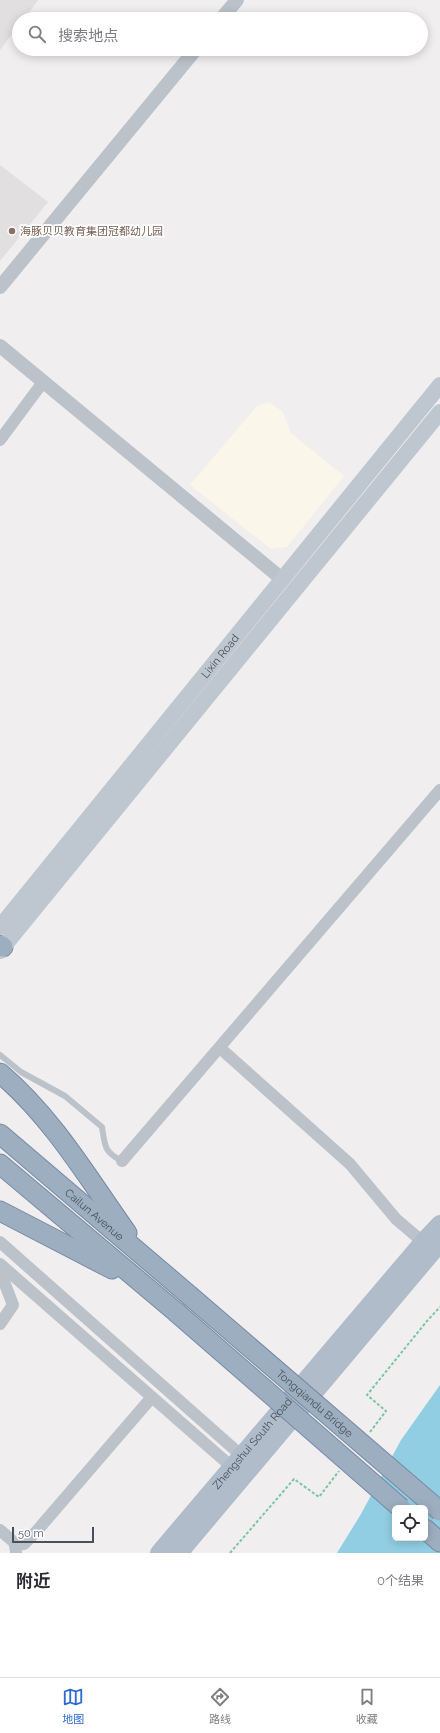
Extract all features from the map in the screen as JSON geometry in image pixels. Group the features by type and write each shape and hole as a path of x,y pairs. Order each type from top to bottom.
{"highway":[{"path":"0,1073 16,1086 52,1126 143,1256"},
{"name":"Cailun Avenue","path":"0,1134 189,1295"},
{"name":"Cailun Avenue","path":"0,1164 176,1312"},
{"path":"0,1211 141,1283"},
{"name":"Tongqiandu Bridge","path":"189,1295 440,1511"},
{"name":"Tongqiandu Bridge","path":"176,1312 398,1505"},
{"path":"428,1532 440,1542"}],"main road":[{"name":"Lixin Road","path":"0,927 440,385"},
{"name":"Lixin Road","path":"1,948 440,412"},
{"name":"Zhengshui South Road","path":"179,1553 431,1242 440,1224"},
{"name":"Zhengshui South Road","path":"159,1553 431,1242"}],"street":[{"path":"227,12 237,0"},
{"path":"0,287 190,56"},
{"path":"0,346 282,579"},
{"path":"0,440 43,382"},
{"path":"122,1161 440,790"},
{"path":"220,1048 350,1164 396,1219 431,1242"},
{"path":"0,1242 237,1462"},
{"path":"0,1264 152,1397 237,1462"},
{"path":"0,1271 13,1305 0,1324"},
{"path":"0,1530 15,1543 16,1549 24,1544 152,1397"}],"lane":[{"path":"0,1055 20,1072 71,1100 102,1127 105,1147 112,1156 122,1161"}],"shaded area":[{"path":"0,0 38,0 29,12 12,12 12,34 0,50"},
{"name":"海豚贝贝教育集团冠都幼儿园","path":"0,165 48,202 0,261"},
{"path":"269,402 283,412 291,433 344,476 287,547 271,549 190,485 257,406"}],"water":[{"path":"440,1385 440,1553 337,1553 361,1514 401,1440"}],"place":[{"name":"海豚贝贝教育集团冠都幼儿园","path":"12,231"}]}
